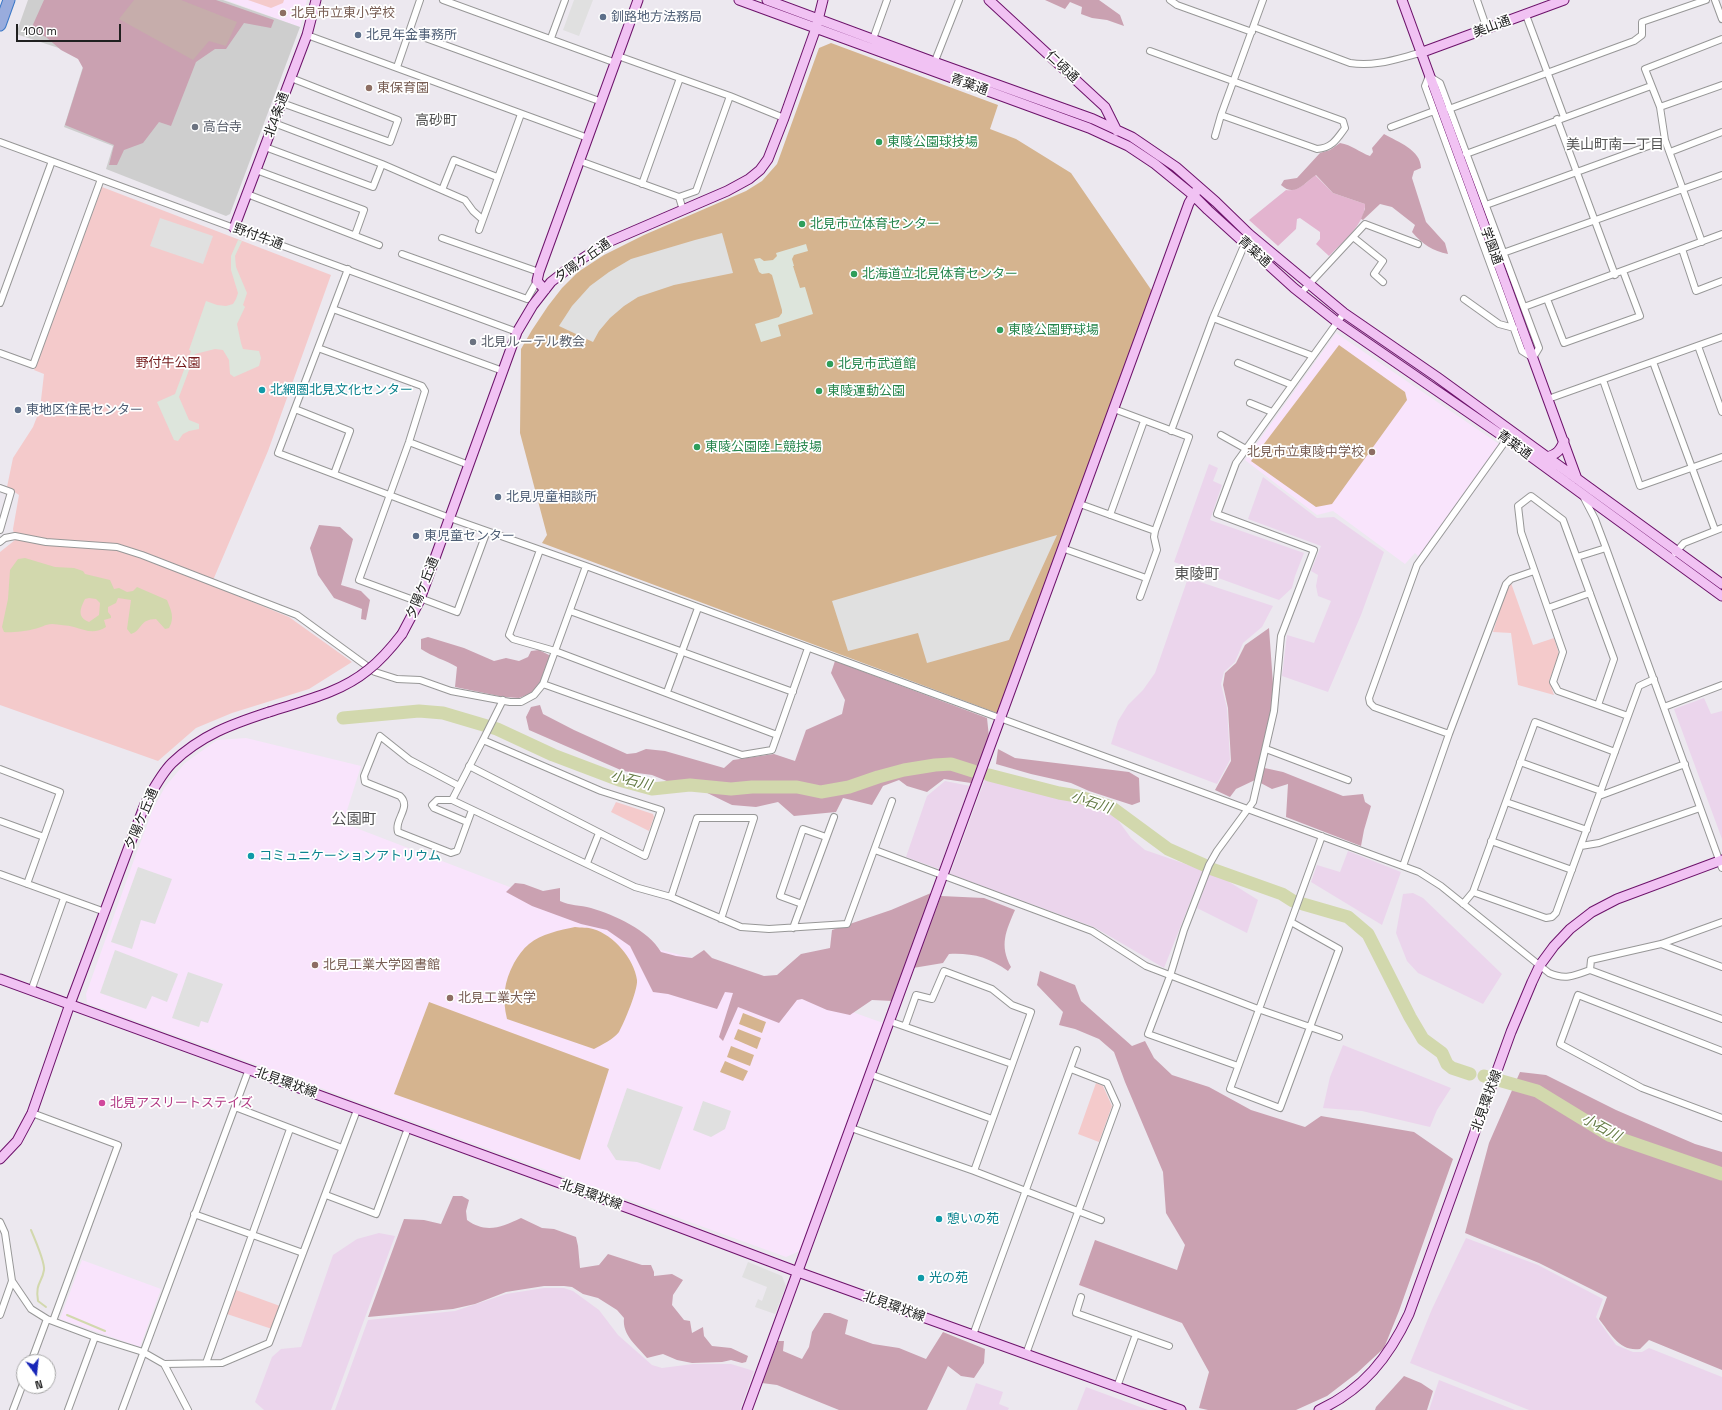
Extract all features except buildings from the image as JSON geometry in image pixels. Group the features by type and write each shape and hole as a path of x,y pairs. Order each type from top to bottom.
{"highway":[{"path":"0,25 9,0"}],"street":[{"name":"北4条通","path":"234,228 307,35 316,0"},
{"path":"397,67 420,0"},
{"path":"444,0 550,38 680,78 784,118"},
{"path":"550,38 565,0"},
{"path":"402,254 527,299 538,276 638,0"},
{"name":"青葉通","path":"739,0 816,28 1093,119 1132,137 1162,156 1309,285 1344,313 1547,457 1676,551 1721,581"},
{"name":"青葉通","path":"767,0 872,39 933,66 1089,128 1122,144 1155,164 1193,195 1244,243 1301,293 1337,322 1507,439 1722,596"},
{"name":"夕陽ケ丘通","path":"0,1159 17,1141 32,1113 70,1004 145,804 157,783 172,764 196,743 212,733 240,721 326,694 346,685 368,671 402,634 420,600 517,332 533,305 552,282 574,264 606,243 727,191 749,179 760,170 768,159 784,118 816,28 823,0"},
{"path":"872,39 887,0"},
{"path":"933,66 959,0"},
{"name":"仁頃通","path":"989,0 1102,104 1122,144"},
{"path":"1170,0 1177,5 1253,29 1350,63 1364,65 1380,64 1420,53"},
{"path":"1215,136 1221,115 1263,0"},
{"name":"学園通","path":"1402,0 1428,76 1582,493"},
{"path":"1477,0 1487,28"},
{"name":"美山通","path":"1420,53 1526,15 1545,3 1564,0"},
{"path":"1449,109 1634,41 1642,35 1642,22 1706,0"},
{"path":"1715,0 1722,19"},
{"path":"1526,15 1564,117"},
{"path":"409,32 602,102"},
{"path":"307,35 588,138"},
{"path":"1702,242 1665,140 1660,107 1645,69 1722,39"},
{"path":"1150,51 1343,121 1345,128 1333,144 1325,148 1317,149 1221,115"},
{"path":"1428,76 1440,83 1524,307 1539,348 1533,358 1522,351 1425,86 1428,76"},
{"path":"282,103 390,142 398,120 291,78"},
{"path":"642,184 680,78"},
{"path":"1660,107 1722,85"},
{"path":"1466,154 1557,119 1652,86"},
{"path":"580,161 679,197 696,191 730,96"},
{"path":"1391,127 1434,111"},
{"path":"479,230 521,114"},
{"path":"1557,119 1615,275"},
{"path":"274,123 382,164 465,200 473,211 482,219"},
{"path":"1670,152 1722,132"},
{"path":"1486,205 1665,140"},
{"name":"野付牛通","path":"0,142 517,332"},
{"path":"265,147 373,187 382,164"},
{"path":"442,190 454,160 497,177"},
{"path":"0,303 52,161"},
{"path":"256,170 364,210 355,235"},
{"path":"1503,253 1722,175"},
{"path":"0,353 33,365 101,179"},
{"path":"747,1410 1189,203 1199,187"},
{"path":"247,194 379,245"},
{"path":"679,197 683,210"},
{"path":"1301,293 1365,224 1418,244"},
{"path":"1171,430 1213,318 1244,243 1250,234"},
{"path":"1524,307 1615,275 1722,234"},
{"path":"1353,237 1383,261 1374,274 1383,282"},
{"path":"442,238 538,276 545,290"},
{"path":"1682,249 1696,291 1722,281"},
{"path":"348,269 278,453 450,518 586,566 1419,872 1436,882 1549,973 1559,977 1575,976 1590,970 1722,1019"},
{"path":"1547,299 1564,343 1640,316 1623,272"},
{"path":"1464,299 1499,324 1514,328"},
{"path":"333,309 503,371"},
{"path":"1238,1066 1148,1034 1170,976 1184,930 1209,865 1217,851 1253,802 1274,711 1281,636 1314,550 1217,514 1236,463 1344,313"},
{"path":"1213,318 1312,356"},
{"path":"1548,399 1722,337"},
{"path":"1698,346 1722,412"},
{"path":"318,348 422,386 425,391 409,442 359,580 457,612 487,531"},
{"path":"1653,362 1692,468 1719,529 1684,543 1670,559"},
{"path":"1238,363 1292,385"},
{"path":"1603,380 1640,486 1722,457"},
{"path":"1250,403 1272,412"},
{"path":"294,409 350,431 334,474"},
{"path":"1114,410 1189,437 1155,531 1154,537 1157,550 1140,597"},
{"path":"1110,515 1144,421"},
{"path":"1221,435 1246,449"},
{"path":"1449,734 1374,707 1370,703 1369,698 1417,565 1507,439"},
{"path":"1547,457 1556,454 1560,450 1564,441"},
{"path":"409,442 469,465"},
{"path":"0,488 11,492 0,530"},
{"path":"1582,493 1595,519 1606,548 1721,863"},
{"path":"1598,705 1614,660 1563,520 1531,496 1518,506 1521,532 1563,652 1553,682 1558,691 1628,716"},
{"path":"1080,504 1155,531"},
{"path":"0,542 5,538 15,536 46,542 122,548 297,615 375,672 397,679 420,680 451,691 510,702 521,702 534,695 543,684 586,566"},
{"path":"1062,548 1146,578"},
{"path":"1577,557 1606,548"},
{"path":"540,550 509,635 513,639 555,651 777,735"},
{"path":"1403,866 1449,734 1506,584 1511,579 1534,571"},
{"path":"1711,588 1721,581"},
{"path":"1548,608 1590,593"},
{"path":"666,692 698,608"},
{"path":"570,612 792,692"},
{"path":"543,684 742,755 772,750 808,648"},
{"path":"1473,892 1546,918 1552,917 1556,913 1639,686 1654,679"},
{"path":"1664,707 1722,685"},
{"path":"452,800 503,700"},
{"path":"1463,904 1473,892 1535,722 1615,752"},
{"path":"459,786 410,760 380,736 364,776 365,782 400,796 404,800 405,804 396,828 398,832 451,853 457,852 472,810"},
{"path":"469,766 645,856 661,810 601,791 483,740"},
{"path":"1266,749 1348,780"},
{"path":"1520,762 1600,794 1685,764"},
{"path":"0,769 60,792 27,884"},
{"path":"467,822 434,808 432,805 437,800 452,800 472,810 589,858 635,887 671,897 741,927 769,929 794,928 847,924 892,800"},
{"path":"1506,802 1586,830"},
{"path":"1581,846 1599,843 1700,808"},
{"path":"794,928 834,817"},
{"path":"671,897 696,818 754,818 721,919"},
{"path":"0,821 44,837"},
{"path":"802,904 780,896 803,829 826,837"},
{"path":"589,858 599,833"},
{"path":"1291,922 1339,949 1280,1108 1230,1089 1322,836"},
{"path":"1491,841 1572,870"},
{"path":"875,850 1092,931 1146,966 1170,976 1339,1037"},
{"name":"北見環状線","path":"1319,1410 1344,1397 1365,1380 1385,1358 1399,1336 1409,1314 1512,1032 1540,965 1554,946 1570,929 1592,912 1617,899 1721,863"},
{"path":"0,874 105,912"},
{"path":"31,990 64,898"},
{"path":"1590,970 1591,960 1662,944 1722,922"},
{"path":"1662,944 1722,968"},
{"path":"905,1026 916,995 932,999 944,971 992,989 1012,1005 1031,1012 974,1171"},
{"name":"北見環状線","path":"0,979 631,1209 798,1272 1181,1410"},
{"path":"1722,1051 1578,995 1560,1044 1642,1088 1722,1118"},
{"path":"889,1021 1012,1064"},
{"path":"973,1335 1077,1050"},
{"path":"122,1410 248,1069"},
{"path":"1026,1354 1117,1104 1106,1083 1071,1069"},
{"path":"870,1074 992,1119"},
{"path":"235,1107 342,1148"},
{"path":"0,1222 5,1233 12,1281 30,1308 47,1319 95,1337 143,1352 164,1364 222,1363 269,1343 357,1110"},
{"path":"32,1113 118,1145 54,1321"},
{"path":"206,1363 290,1128"},
{"path":"326,1195 376,1214 408,1128"},
{"path":"851,1128 974,1171 1101,1220"},
{"path":"194,1214 303,1253"},
{"path":"0,1315 12,1281"},
{"path":"1081,1297 1076,1313 1169,1346"},
{"path":"34,1354 47,1319"},
{"path":"1117,1387 1136,1334"},
{"path":"68,1410 95,1337"},
{"path":"164,1364 188,1410"},
{"path":"13,1410 19,1394"}],"shaded area":[{"path":"28,0 91,0 115,8 119,0 223,0 300,27 230,214 226,216 106,169 113,146 64,127 86,57 16,34"},
{"path":"44,0 216,0 274,20 271,28 244,23 226,49 215,49 196,62 171,126 159,122 143,143 124,150 117,165 109,165 114,145 65,125 83,68 78,59 61,50 46,37 31,29"},
{"path":"134,0 181,0 237,22 226,46 209,41 193,60 119,19"},
{"name":"北見市立東小学校","path":"226,0 307,0 300,27"},
{"path":"574,0 593,0 579,36 563,30"},
{"path":"1045,0 1099,0 1120,15 1124,26 1107,20 1092,18 1081,14 1082,7 1070,2 1065,9"},
{"name":"東陵運動公園","path":"831,43 998,105 990,129 1016,139 1071,173 1152,291 1071,518 997,713 542,543 547,535 520,433 521,349 548,306 562,288 578,272 604,255 644,235 746,191 762,181 777,164 819,48"},
{"path":"1384,134 1408,147 1417,156 1421,168 1414,171 1412,178 1426,222 1445,243 1448,254 1433,249 1420,240 1412,232 1415,225 1392,207 1380,204 1363,220 1361,219 1365,209 1365,204 1333,193 1316,175 1295,190 1286,189 1281,185 1284,180 1297,178 1320,153 1330,150 1340,143 1348,145 1370,156 1373,152 1372,148"},
{"path":"1315,175 1333,193 1365,204 1364,211 1357,226 1329,256 1316,244 1320,239 1320,232 1300,218 1297,219 1296,229 1278,246 1249,220 1286,190 1294,190 1298,188"},
{"path":"160,218 213,236 203,264 150,246"},
{"path":"722,233 733,273 674,285 638,297 610,318 599,331 593,342 559,326 572,306 590,286 609,272 631,259"},
{"path":"238,240 242,241 235,256 236,267 247,293 243,305 245,307 237,324 243,349 259,351 261,358 259,366 234,377 230,374 229,360 223,350 215,349 195,354 179,397 189,420 199,424 199,429 183,434 178,441 174,440 157,402 175,394 191,351 189,350 206,301 217,305 226,306 233,304 236,299 238,293 231,270 231,256"},
{"path":"806,244 808,251 794,255 792,259 800,288 805,287 813,314 778,325 781,336 761,342 755,324 779,317 782,310 772,275 769,273 762,274 759,272 754,259 760,258 764,261 773,260 777,256 776,253"},
{"name":"北見市立東陵中学校","path":"1336,333 1499,444 1419,557 1415,553 1405,564 1333,511 1317,515 1245,460"},
{"path":"1339,345 1405,392 1407,400 1332,504 1316,507 1251,461"},
{"path":"1209,464 1218,468 1213,481 1222,485 1210,520 1304,553 1292,588 1279,600 1174,562"},
{"path":"1263,477 1317,518 1334,517 1384,552 1361,615 1328,692 1282,676 1287,635 1314,643 1331,601 1318,596 1316,586 1318,575 1311,571 1321,546 1248,519"},
{"path":"319,525 340,527 353,539 341,585 361,591 370,600 366,620 361,619 362,609 334,598 318,575 310,548"},
{"path":"1057,535 1009,640 927,663 918,633 848,651 832,601"},
{"path":"25,558 55,567 74,568 83,571 85,574 110,580 114,589 119,588 127,592 133,591 137,587 167,600 172,614 171,624 169,628 165,629 156,619 146,621 131,634 127,629 131,600 118,598 116,603 108,607 108,612 111,618 104,620 106,627 97,631 52,624 28,630 4,632 2,627 8,599 10,570 18,559","holes":["85,599 96,599 100,603 99,615 89,622 81,615 82,606"]},
{"path":"1188,578 1273,606 1262,627 1243,643 1235,662 1224,672 1221,684 1227,708 1230,760 1217,784 1111,744 1118,721 1128,705 1143,690 1155,673"},
{"path":"1269,628 1273,684 1272,710 1260,767 1283,772 1343,796 1363,794 1365,802 1371,806 1361,846 1286,817 1288,784 1272,789 1255,780 1236,789 1230,797 1215,790 1231,761 1228,708 1223,685 1225,673 1236,663 1245,645"},
{"path":"428,637 464,648 494,661 506,658 519,661 528,657 531,651 539,650 551,656 541,681 532,693 519,698 504,697 455,687 457,667 421,649 421,639"},
{"path":"835,661 987,718 989,737 971,783 944,779 927,792 907,786 899,780 883,786 872,805 843,798 836,812 794,816 778,802 756,807 732,805 697,788 674,784 652,775 623,771 529,730 526,717 531,707 540,705 543,714 627,754 636,753 646,749 665,751 724,768 733,760 774,754 795,761 806,730 842,714 845,700 831,673"},
{"path":"1704,698 1711,714 1722,711 1722,839 1674,709"},
{"name":"北見工業大学","path":"246,738 361,766 343,823 546,901 657,949 723,966 886,1024 802,1250 786,1257 87,1003 86,994 135,857 153,809 165,787 185,763 217,740"},
{"path":"998,749 1015,758 1129,772 1139,778 1140,802 1132,805 1089,791 1071,783 996,764"},
{"path":"985,779 1080,800 1112,812 1131,838 1145,850 1203,870 1164,968 1094,927 950,874"},
{"path":"945,781 970,786 939,869 906,857 927,796"},
{"path":"1348,851 1401,872 1382,925 1311,882 1317,865 1340,872"},
{"path":"138,867 172,879 155,924 141,920 132,949 111,942"},
{"path":"1210,872 1223,878 1258,900 1247,933 1197,908"},
{"path":"515,883 524,884 543,891 560,888 560,901 591,908 630,924 648,937 661,952 692,958 704,950 712,958 764,976 777,975 801,954 830,948 832,930 891,910 931,893 906,970 893,1001 872,1000 850,1015 827,1010 802,999 797,1000 779,1023 738,1007 723,1041 719,1037 733,993 725,992 717,1009 668,994 653,992 630,946 607,930 581,924 532,906 506,892"},
{"path":"1413,893 1423,898 1502,974 1483,1004 1418,973 1407,961 1396,933 1403,894"},
{"path":"941,896 984,898 1015,910 1005,938 1005,952 1011,967 1008,971 987,959 966,954 949,954 943,963 913,968"},
{"path":"575,927 589,928 601,932 615,942 622,949 632,964 637,980 633,998 619,1032 617,1035 594,1049 507,1019 505,1011 504,997 508,977 514,963 523,950 529,944 545,935"},
{"path":"115,950 178,974 167,1002 152,996 146,1009 100,993"},
{"path":"1040,971 1075,985 1081,1001 1132,1046 1145,1041 1154,1058 1172,1075 1209,1087 1251,1110 1305,1127 1321,1116 1414,1132 1453,1159 1399,1311 1384,1348 1357,1373 1327,1396 1296,1410 1208,1410 1199,1408 1209,1372 1182,1323 1079,1285 1095,1240 1177,1270 1185,1245 1166,1213 1163,1172 1114,1052 1099,1039 1075,1029 1059,1025 1063,1012 1037,985"},
{"path":"188,972 223,984 208,1023 201,1021 199,1027 172,1018"},
{"path":"429,1002 609,1069 580,1160 394,1094"},
{"path":"743,1013 766,1022 762,1033 739,1024"},
{"path":"738,1029 761,1038 757,1049 734,1039"},
{"path":"1343,1045 1451,1088 1437,1110 1430,1127 1362,1111 1323,1108 1330,1077"},
{"path":"731,1046 754,1055 750,1066 727,1057"},
{"path":"725,1061 748,1071 743,1081 720,1072"},
{"path":"1520,1072 1546,1075 1616,1110 1695,1144 1722,1152 1722,1370 1649,1340 1640,1349 1627,1348 1621,1345 1599,1319 1607,1297 1539,1263 1465,1233 1489,1143"},
{"path":"627,1088 683,1107 660,1170 637,1162 616,1160 607,1146"},
{"path":"703,1101 731,1111 725,1129 711,1137 693,1130"},
{"path":"453,1196 462,1196 469,1200 466,1211 467,1220 481,1227 494,1228 521,1218 542,1228 554,1229 576,1237 580,1268 599,1265 608,1254 642,1265 651,1265 654,1276 672,1274 683,1280 673,1295 672,1305 684,1320 690,1321 692,1333 703,1327 704,1336 712,1346 731,1348 748,1356 746,1362 742,1363 731,1360 722,1362 692,1363 677,1360 663,1354 647,1358 628,1335 625,1330 624,1318 617,1310 598,1298 583,1294 572,1287 564,1286 544,1286 506,1292 475,1304 453,1309 368,1317 404,1219 424,1220 441,1224"},
{"path":"379,1233 395,1236 331,1410 264,1410 255,1402 272,1357 281,1349 301,1347 333,1255 357,1239"},
{"path":"1466,1238 1538,1265 1603,1299 1596,1317 1616,1345 1633,1352 1642,1352 1649,1348 1722,1377 1722,1410 1529,1410 1410,1363 1432,1309"},
{"path":"82,1260 161,1289 140,1347 60,1319"},
{"path":"748,1262 782,1276 786,1286 775,1314 755,1307 758,1299 762,1301 767,1287 742,1277"},
{"path":"544,1288 564,1288 573,1291 599,1310 618,1335 652,1365 662,1368 693,1364 731,1364 754,1371 740,1410 335,1410 368,1320 455,1311 506,1294"},
{"path":"824,1313 830,1313 848,1320 845,1334 873,1344 899,1348 926,1359 943,1332 985,1349 984,1363 974,1378 961,1376 948,1366 927,1410 839,1410 777,1385 762,1383 778,1341 784,1341 783,1351 802,1359 809,1347 812,1332"},
{"path":"1404,1376 1421,1383 1433,1391 1427,1410 1375,1410 1376,1407"},
{"path":"1439,1380 1515,1410 1429,1410"},
{"path":"976,1383 1003,1392 999,1404 1009,1408 1008,1410 966,1410"},
{"path":"1086,1387 1148,1410 1077,1410"}],"green space":[{"path":"248,0 284,0 283,3 271,8"},
{"name":"野付牛公園","path":"102,187 331,275 268,451 211,585 289,617 352,662 309,689 232,713 196,728 158,761 0,705 0,552 15,540 13,529 19,495 7,487 13,458 33,427 40,409 44,374 34,370"},
{"path":"1511,583 1533,645 1554,638 1559,654 1549,681 1554,695 1518,685 1511,633 1493,632 1507,587"},
{"path":"616,802 653,814 654,817 649,831 611,812"},
{"path":"1096,1083 1103,1086 1112,1106 1099,1142 1078,1134"},
{"path":"236,1290 280,1306 272,1329 227,1314"}],"waterway":[{"name":"小石川","path":"343,718 419,711 443,713 497,729 553,755 619,780 652,789 690,785 731,789 752,787 797,787 821,792 849,787 904,770 935,765 951,764 973,771"},
{"name":"小石川","path":"989,775 1059,793 1077,796 1111,807 1168,849 1204,865"},
{"name":"小石川","path":"1212,869 1282,894 1293,901"},
{"name":"小石川","path":"1303,904 1348,917 1368,934 1410,1017 1423,1039 1442,1053 1447,1064 1452,1068 1470,1074"},
{"name":"小石川","path":"1484,1076 1537,1091 1609,1135 1722,1174"},
{"path":"31,1230 44,1267 37,1290 38,1301 46,1307"},
{"path":"67,1315 105,1331"}],"place":[{"name":"北見市立東小学校","path":"283,13"},
{"name":"釧路地方法務局","path":"603,17"},
{"name":"北見年金事務所","path":"358,35"},
{"name":"東保育園","path":"369,88"},
{"name":"高台寺","path":"195,127"},
{"name":"東陵公園球技場","path":"879,142"},
{"name":"北見市立体育センター","path":"802,224"},
{"name":"北海道立北見体育センター","path":"854,274"},
{"name":"東陵公園野球場","path":"1000,330"},
{"name":"北見ルーテル教会","path":"473,342"},
{"name":"北見市武道館","path":"830,364"},
{"name":"北網圏北見文化センター","path":"262,390"},
{"name":"東陵運動公園","path":"819,391"},
{"name":"東地区住民センター","path":"18,410"},
{"name":"東陵公園陸上競技場","path":"697,447"},
{"name":"北見市立東陵中学校","path":"1372,452"},
{"name":"北見児童相談所","path":"498,497"},
{"name":"東児童センター","path":"416,536"},
{"name":"コミュニケーションアトリウム","path":"251,856"},
{"name":"北見工業大学図書館","path":"315,965"},
{"name":"北見工業大学","path":"450,998"},
{"name":"北見アスリートステイズ","path":"102,1103"},
{"name":"憩いの苑","path":"939,1219"},
{"name":"光の苑","path":"921,1278"}],"district":[{"name":"高砂町","path":"436,121"},
{"name":"美山町南一丁目","path":"1615,145"},
{"name":"東陵町","path":"1197,575"},
{"name":"公園町","path":"354,820"}]}
